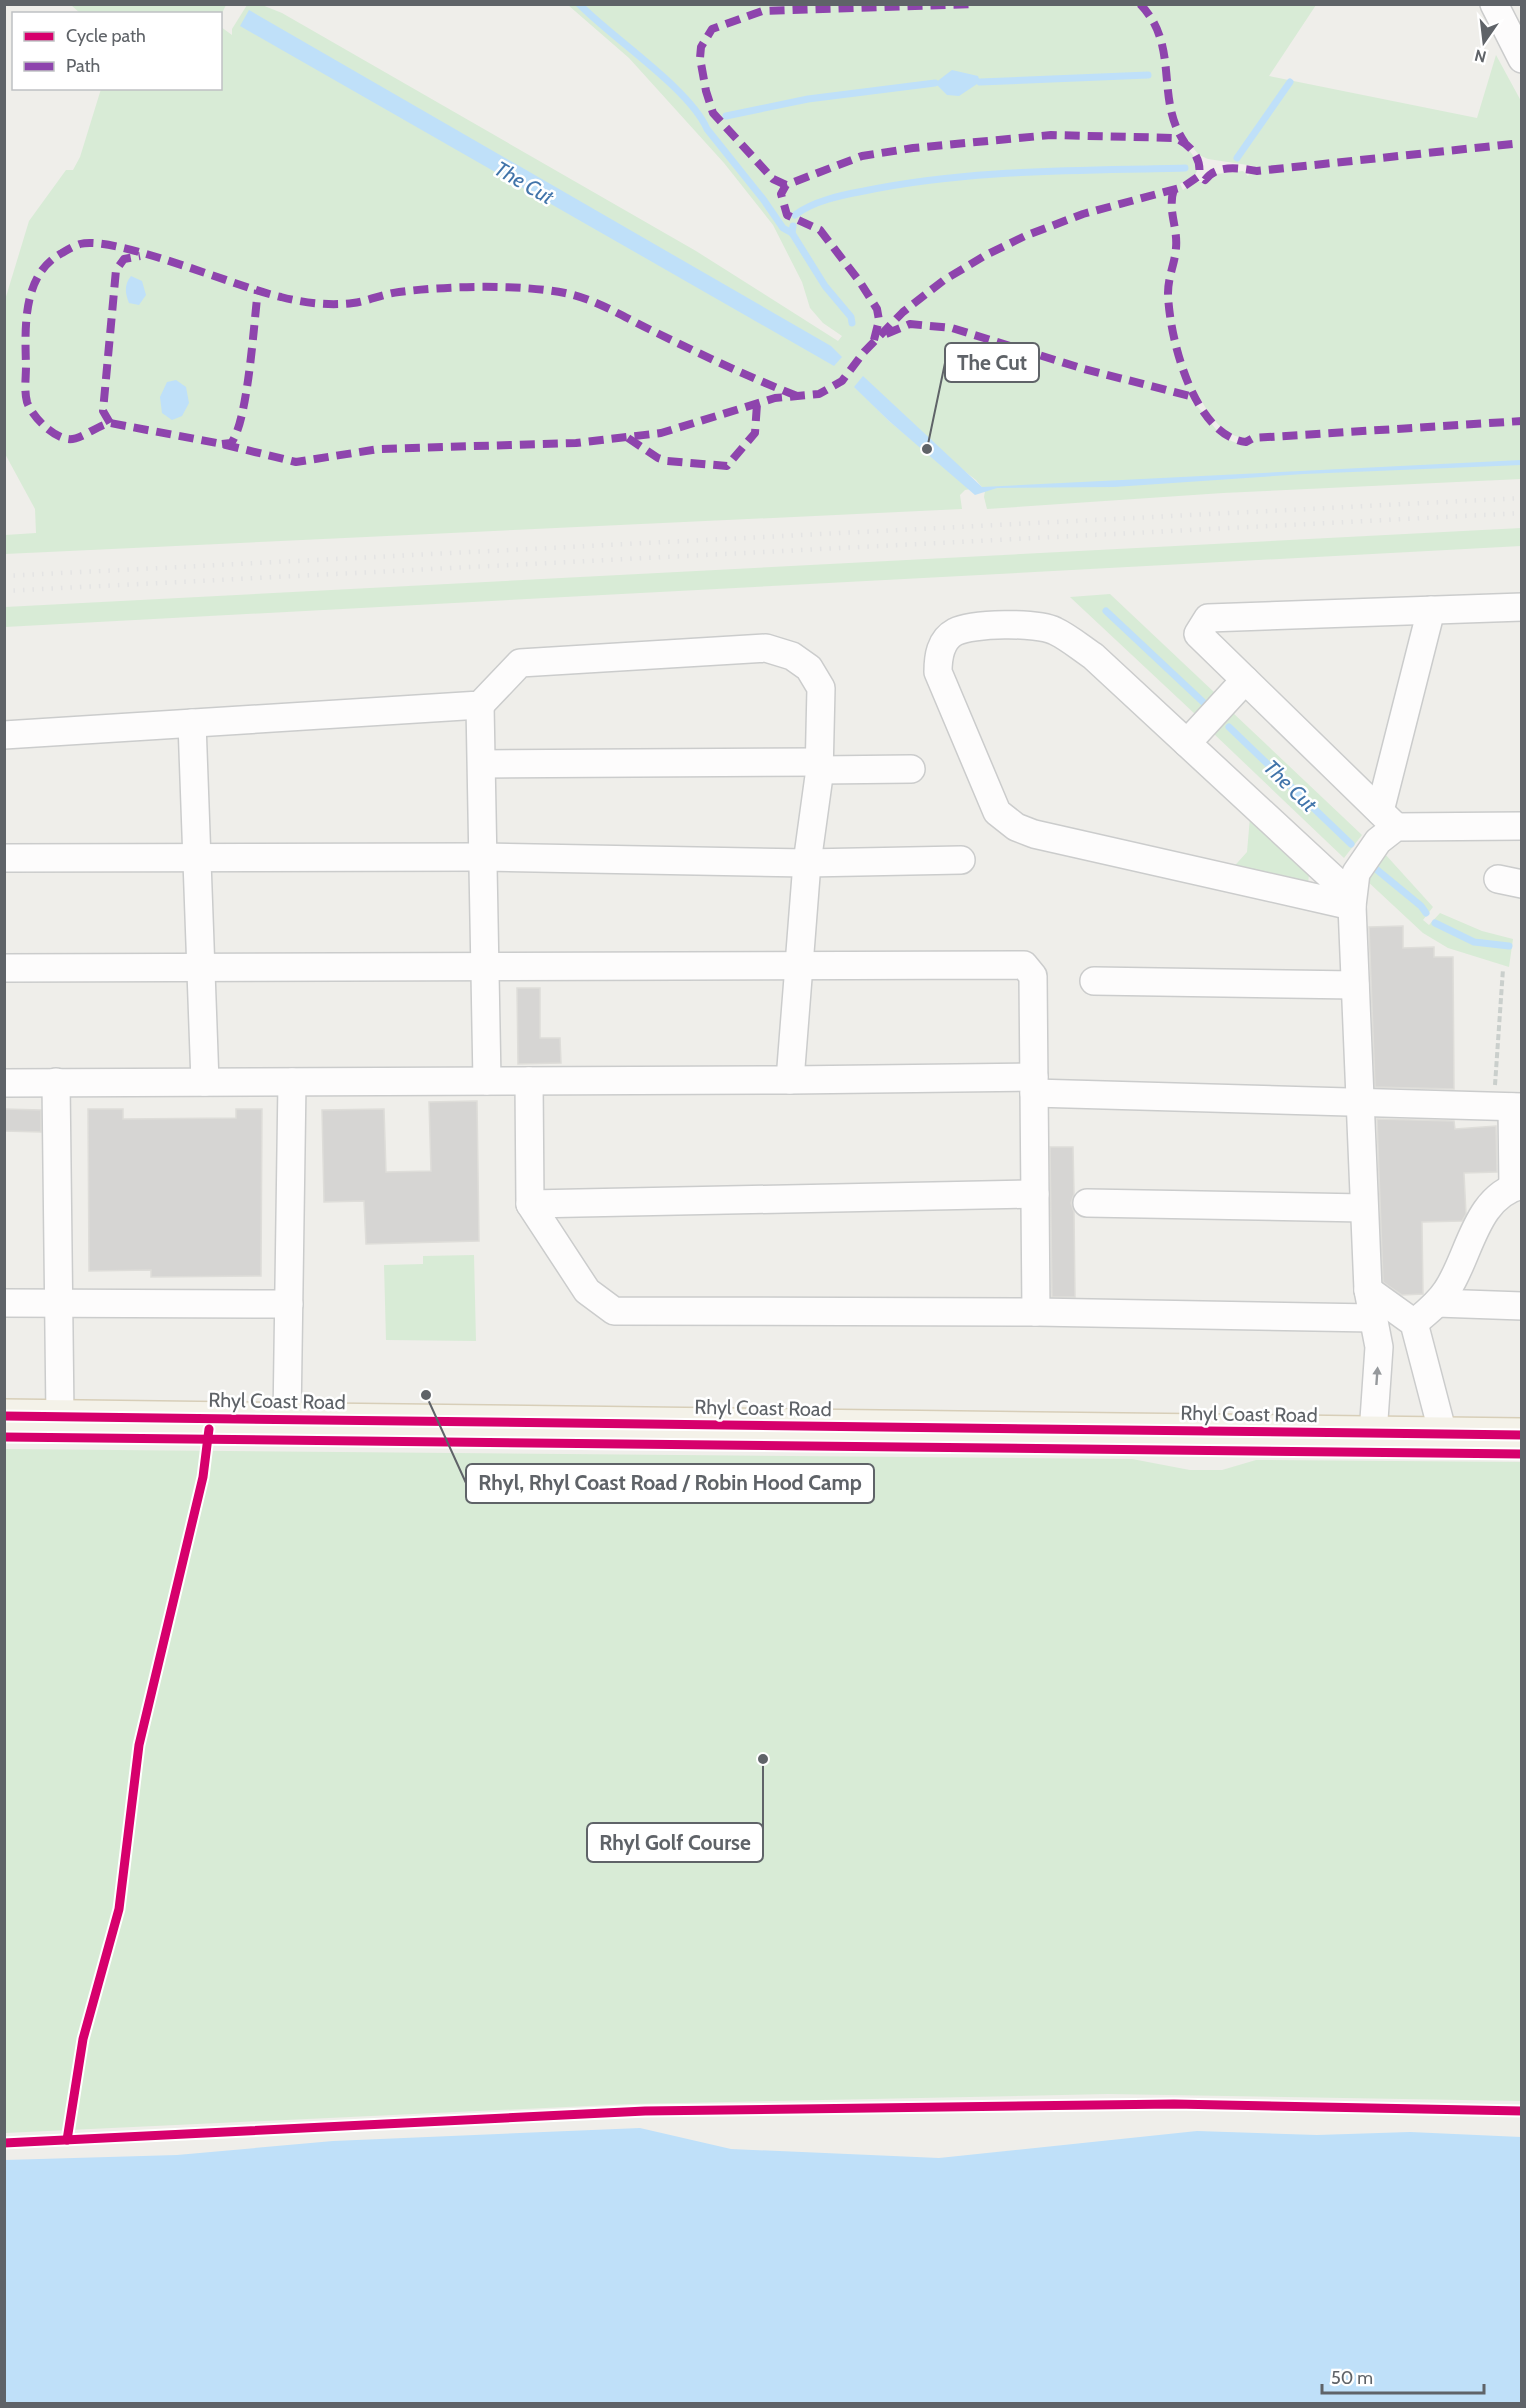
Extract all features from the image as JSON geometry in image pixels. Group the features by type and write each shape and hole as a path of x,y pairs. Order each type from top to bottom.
{"main road":[{"name":"Rhyl Coast Road","path":"4,1416 1521,1435"}],"street":[{"path":"1494,4 1521,59"},
{"path":"1521,607 1208,618 1198,634 1385,826 1521,826"},
{"path":"1373,1434 1379,1347 1368,1290 1353,892 1385,826 1431,610"},
{"path":"1028,624 1054,630 1093,656 1194,735 1353,892 1034,834 1016,828 997,812 938,672 938,655 945,641 955,632 989,626 1028,624"},
{"path":"4,735 480,705 520,663 765,648 792,656 808,668 821,688 819,766 807,863 790,1080"},
{"path":"1194,735 1245,680"},
{"path":"480,705 487,1081"},
{"path":"192,723 205,1082"},
{"path":"482,764 819,766 911,769"},
{"path":"4,858 483,856 807,863 961,860"},
{"path":"4,968 1024,965 1033,976 1036,1312"},
{"path":"1094,981 1355,985"},
{"path":"4,1083 790,1080 1034,1085 1360,1104 1509,1107 1517,1186 1501,1194 1484,1213 1452,1281 1437,1303 1414,1323"},
{"path":"529,1081 530,1204 587,1290 614,1311 1036,1312 1373,1318"},
{"path":"287,1420 292,1082"},
{"path":"56,1083 60,1416"},
{"path":"530,1204 1035,1194"},
{"path":"1087,1203 1364,1208"},
{"path":"1368,1290 1414,1323 1443,1434"},
{"path":"4,1303 289,1304"},
{"path":"1437,1303 1521,1306"}],"path":[{"path":"1503,969 1509,1107"}],"green space":[{"path":"71,5 226,5 222,13 79,12"},
{"path":"247,5 262,5 282,13 696,251 838,341 842,336 823,323 810,308 802,282 773,225 724,163 629,58 568,5 1316,5 1269,76 1477,118 1496,55 1521,101 1521,479 1223,493 987,509 985,491 976,480 854,386 889,421 971,489 965,490 960,495 962,509 5,554 5,535 36,533 35,509 4,452 5,300 29,221 66,170 73,170 80,157 101,90 222,90 222,28 232,35 232,29","holes":["1183,136 1199,155 1208,159 1254,166 1248,176 1243,171 1216,174 1206,182 1193,182 1183,190 1180,184 1195,175 1197,164 1193,155 1178,141","1199,396 1218,424 1232,435 1249,438 1249,444 1238,443 1222,435 1192,402"]},
{"path":"1521,528 1521,546 5,627 5,607"},
{"path":"1110,594 1216,694 1195,714 1070,597"},
{"path":"1232,712 1362,835 1344,858 1213,733"},
{"path":"1250,817 1309,874 1308,884 1229,872 1247,852"},
{"path":"1384,853 1433,907 1423,920 1429,925 1440,913 1482,931 1513,939 1509,967 1448,948 1423,933 1365,879"},
{"path":"474,1255 476,1341 386,1340 384,1265 423,1264 423,1256"},
{"path":"5,1449 1132,1459 1190,1470 1222,1470 1256,1460 1521,1462 1521,2101 1108,2094 630,2104 5,2133"}],"water":[{"path":"249,10 831,346 842,357 834,366 240,26"},
{"path":"952,70 978,76 980,82 959,96 947,95 935,83"},
{"path":"131,276 142,281 146,295 139,305 129,303 127,296 126,286"},
{"path":"863,376 982,487 1521,460 1521,465 1304,474 1114,487 997,488 975,495 889,421 854,387"},
{"path":"176,380 186,387 189,403 182,416 172,420 162,413 160,397 167,382"},
{"path":"640,2128 731,2149 939,2158 1197,2131 1317,2135 1410,2132 1521,2137 1521,2403 5,2403 5,2160 177,2155 333,2141"}],"building":[{"path":"1403,926 1403,948 1434,947 1434,957 1453,957 1454,1089 1375,1087 1369,927"},
{"path":"517,988 540,988 540,1038 560,1038 561,1063 518,1064"},
{"path":"477,1101 479,1241 366,1244 364,1201 324,1202 322,1110 384,1109 386,1172 431,1171 429,1102"},
{"path":"4,1109 41,1110 41,1132 4,1131"},
{"path":"88,1109 123,1109 123,1119 236,1118 236,1109 262,1109 261,1276 151,1277 151,1270 89,1271"},
{"path":"1377,1119 1454,1121 1455,1129 1496,1126 1497,1172 1464,1173 1466,1214 1462,1221 1422,1222 1423,1294 1402,1295 1383,1282"},
{"path":"1050,1147 1073,1147 1074,1194 1071,1203 1074,1212 1075,1297 1052,1297"}],"waterway":[{"path":"579,4 684,97 783,228 792,233"},
{"path":"980,82 1148,75"},
{"path":"1237,158 1290,82"},
{"path":"726,116 808,99 935,83"},
{"path":"795,215 819,202 837,197 943,179 1024,172 1185,168"},
{"path":"793,226 792,233 825,286 851,317 852,323"},
{"name":"The Cut","path":"1106,611 1203,702"},
{"name":"The Cut","path":"1229,727 1351,844"},
{"name":"The Cut","path":"1376,869 1421,906 1426,913"},
{"name":"The Cut","path":"1435,923 1474,942 1509,946"}],"railway":[{"path":"4,576 1522,498"},
{"path":"4,591 1522,513"}],"marked path":[{"path":"786,185 773,179 713,113 700,58 701,47 712,29 762,11 974,4"},
{"path":"1140,4 1152,20 1160,37 1171,109 1176,126 1185,143"},
{"path":"874,340 879,320 877,309 860,282 820,230 787,215 781,194 786,185 862,156 913,148 1051,135 1175,138 1186,144 1194,153 1199,163 1199,176"},
{"path":"797,396 779,389 708,357 600,305 565,293 526,288 460,287 399,292 353,303 317,303 262,292 148,254 97,243 80,244 49,262 39,274 33,288 26,319 25,389 27,402 43,425 68,439 77,438 110,423 222,444 296,462 379,449 576,443 661,433 775,398 819,394 842,381 864,352 903,312 944,280 986,255 1025,236 1083,214 1183,187 1199,176 1205,180 1216,171 1229,168 1257,171 1522,143"},
{"path":"1174,189 1172,211 1176,248 1168,293 1173,334 1179,357 1198,404 1227,436 1246,442 1253,438 1522,421"},
{"path":"110,423 103,411 116,270 124,259 140,256"},
{"path":"222,444 231,443 242,415 258,290"},
{"path":"886,334 910,324 952,328 1084,369 1194,397"},
{"path":"628,438 658,458 667,461 727,466 755,433 757,404"}],"cycle path":[{"path":"4,1416 1522,1435"},
{"path":"67,2140 83,2039 119,1909 139,1745 203,1477 209,1429"},
{"path":"4,1437 1522,1454"},
{"path":"4,2143 645,2111 1174,2104 1522,2111"}],"place":[{"name":"The Cut","path":"927,449"},
{"name":"Rhyl, Rhyl Coast Road / Robin Hood Camp","path":"426,1395"},
{"name":"Rhyl Golf Course","path":"763,1759"}]}
